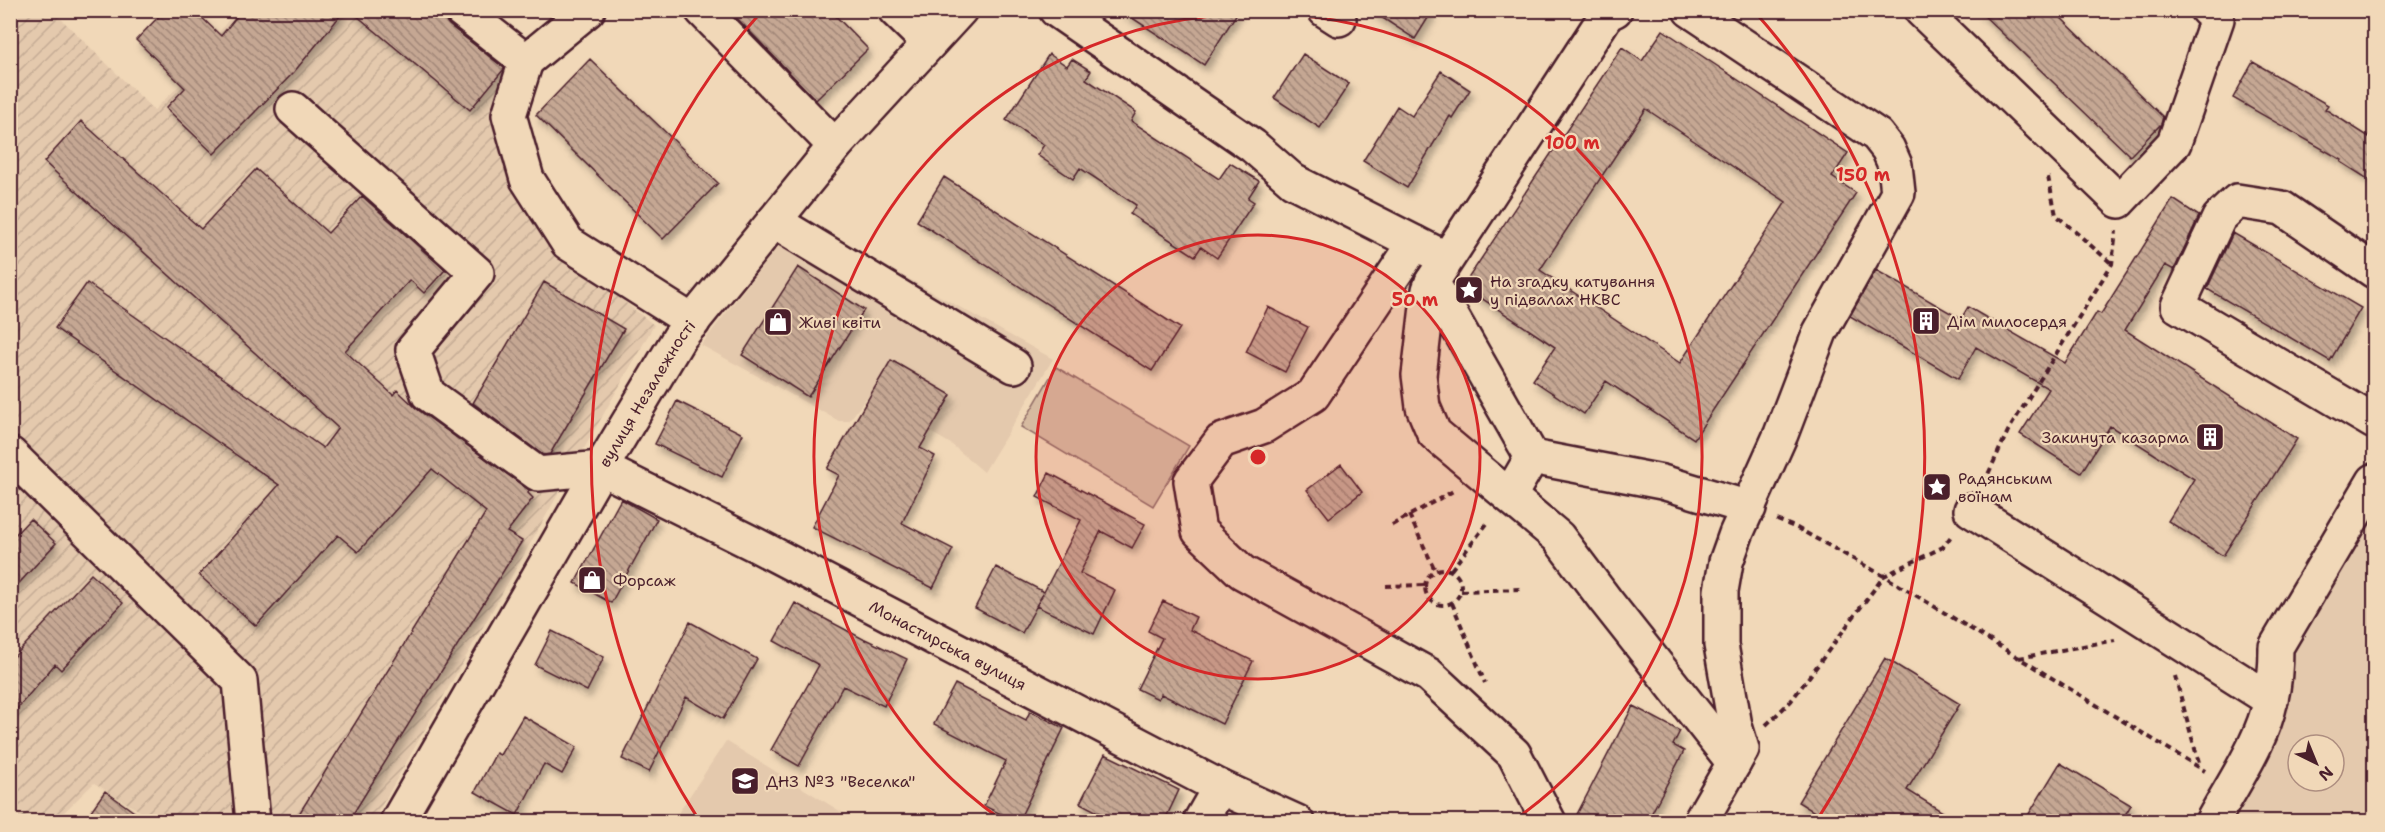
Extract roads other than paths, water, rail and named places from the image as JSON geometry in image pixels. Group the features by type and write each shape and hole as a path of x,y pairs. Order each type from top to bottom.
{"street":[{"path":"461,10 526,62"},
{"path":"588,10 526,62 509,115 527,179 568,243 693,322"},
{"path":"702,10 835,146"},
{"path":"895,10 928,43"},
{"name":"вулиця Незалежності","path":"397,822 601,468 679,338 835,146 960,10"},
{"path":"1056,10 1253,146 1293,181 1415,243 1440,271 1532,457"},
{"path":"1615,10 1607,14 1429,290 1419,375 1423,407 1434,433 1558,537 1618,617 1734,763"},
{"path":"1690,10 1877,135 1888,149 1898,179 1898,193 1820,332 1782,434 1736,534 1726,562 1720,591 1721,645 1735,726 1742,749 1700,822"},
{"path":"1921,10 2119,201 2175,143 2217,20 2207,10"},
{"path":"293,109 477,273 413,350 428,394 538,474 601,468"},
{"path":"2374,271 2282,208 2237,201 2218,218 2178,306 2374,422"},
{"path":"774,221 1014,366"},
{"path":"1415,243 1313,395 1264,426 1221,441 1191,481 1199,531 1242,572 1429,675 1514,754 1549,822"},
{"path":"10,454 240,681 253,822"},
{"path":"1532,457 1662,482 1749,508"},
{"path":"1510,495 1532,457"},
{"name":"Монастирська вулиця","path":"601,468 756,545 1220,787 1297,822"},
{"path":"2212,822 2258,739 2271,700 2276,647 2374,481"},
{"path":"1971,510 2271,700"},
{"path":"1200,822 1220,787"}],"place":[{"name":"На згадку катування у підвалах НКВС","path":"1469,290"},
{"name":"Дім милосердя","path":"1926,321"},
{"name":"Живі квіти","path":"778,322"},
{"name":"Закинута казарма","path":"2210,437"},
{"name":"Радянським воїнам","path":"1937,487"},
{"name":"Форсаж","path":"592,580"},
{"name":"ДНЗ №3 \"Веселка\"","path":"745,781"}]}
